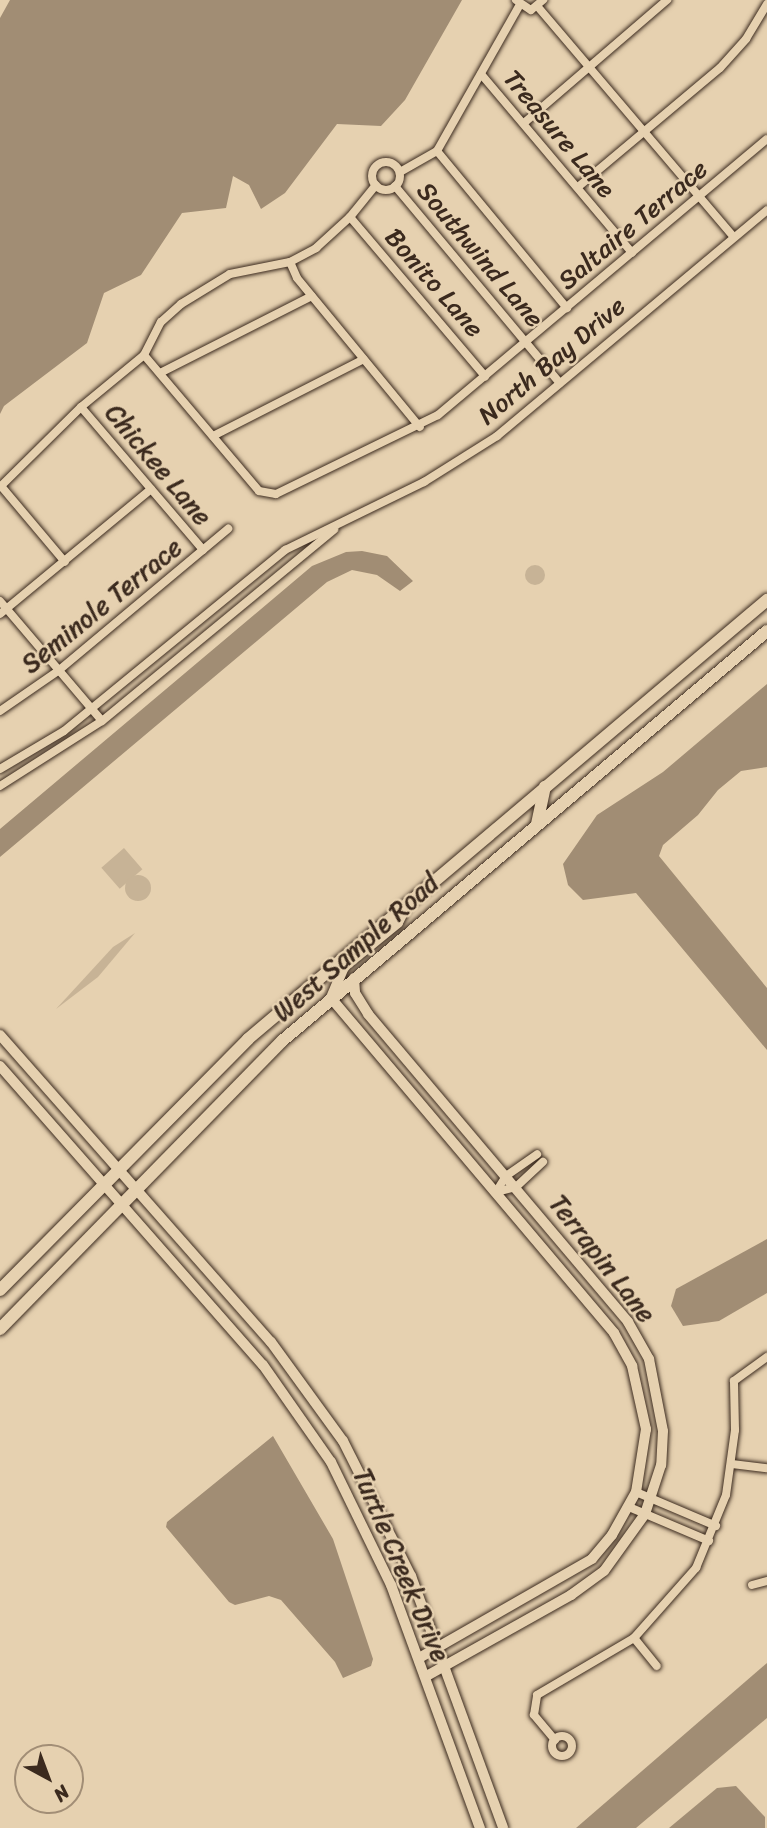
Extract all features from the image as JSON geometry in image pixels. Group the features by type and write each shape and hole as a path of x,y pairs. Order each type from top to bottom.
{"main road":[{"name":"West Sample Road","path":"0,1290 224,1060 767,600"},
{"name":"West Sample Road","path":"0,1329 235,1085 354,978 767,631"},
{"path":"537,824 545,787"}],"street":[{"path":"524,122 667,0"},
{"path":"400,173 391,163 382,163 373,172 376,185 383,189 395,186 400,173 438,151 518,3 527,10 541,4 589,67 734,237"},
{"path":"578,187 720,68 746,39 767,4"},
{"name":"Treasure Lane","path":"481,74 632,253"},
{"name":"Saltaire Terrace","path":"213,436 259,491 268,495 420,427 526,342 767,139"},
{"path":"438,151 567,307"},
{"path":"65,562 1,486 80,407 144,355 161,322 205,287 262,264 290,262 316,248 350,217 376,185"},
{"name":"Southwind Lane","path":"395,186 561,383"},
{"name":"North Bay Drive","path":"0,769 91,709 252,573 285,551 460,462 561,383 767,210"},
{"name":"Bonito Lane","path":"350,217 485,376"},
{"path":"290,262 312,296 420,427"},
{"path":"160,373 312,296"},
{"path":"144,355 213,436 364,359"},
{"name":"Chickee Lane","path":"80,407 203,551"},
{"path":"4,612 150,489"},
{"name":"North Bay Drive","path":"0,786 102,721 347,520"},
{"name":"Seminole Terrace","path":"0,711 58,671 228,529"},
{"path":"0,601 4,612 102,721"},
{"path":"331,998 344,967 398,923 408,902"},
{"name":"Terrapin Lane","path":"354,978 355,993 363,1007 628,1322 649,1359 663,1431 661,1465 645,1514 604,1571 536,1615 425,1676"},
{"name":"Terrapin Lane","path":"331,998 607,1324 632,1366 646,1429 636,1492 629,1507 592,1559 571,1575 419,1658"},
{"name":"Turtle Creek Drive","path":"0,1035 298,1375 343,1441 381,1509 503,1828"},
{"name":"Turtle Creek Drive","path":"0,1066 282,1390 355,1505 419,1658 480,1828"},
{"path":"496,1192 506,1176 537,1154"},
{"path":"496,1192 516,1187 543,1161"},
{"path":"555,1740 534,1714 537,1695 634,1638 681,1589 709,1541 716,1526 732,1464 734,1381 767,1357"},
{"path":"282,1390 298,1375"},
{"path":"732,1464 767,1468"},
{"path":"636,1492 716,1526"},
{"path":"355,1505 369,1511 381,1509"},
{"path":"629,1507 709,1541"},
{"path":"536,1615 566,1590 571,1575"},
{"path":"752,1585 767,1581"},
{"path":"634,1638 657,1666"}],"shaded area":[{"path":"10,0 462,0 405,100 381,126 337,124 285,193 261,209 249,185 233,176 226,208 182,213 141,275 104,293 87,343 4,406 0,414 0,18"},
{"path":"362,551 387,556 413,581 400,591 377,575 352,570 327,582 0,857 0,829 312,566 346,552"},
{"path":"531,565 539,565 545,575 539,585 531,585 525,579 525,571"},
{"path":"767,684 767,767 741,771 718,790 698,815 663,845 659,856 767,988 767,1050 636,893 583,900 568,885 563,864 597,815 663,772"},
{"path":"124,848 142,869 120,889 101,868"},
{"path":"138,875 147,879 151,888 147,897 138,901 129,897 125,888 129,879"},
{"path":"135,933 98,977 56,1009 113,947"},
{"path":"767,1239 767,1293 719,1321 683,1326 671,1306 676,1289"},
{"path":"273,1436 333,1539 373,1659 371,1666 343,1678 335,1662 281,1600 269,1596 235,1605 229,1602 166,1527 167,1522"},
{"path":"767,1663 767,1718 636,1828 576,1828"},
{"path":"736,1786 765,1817 765,1828 669,1828 717,1788"}]}
